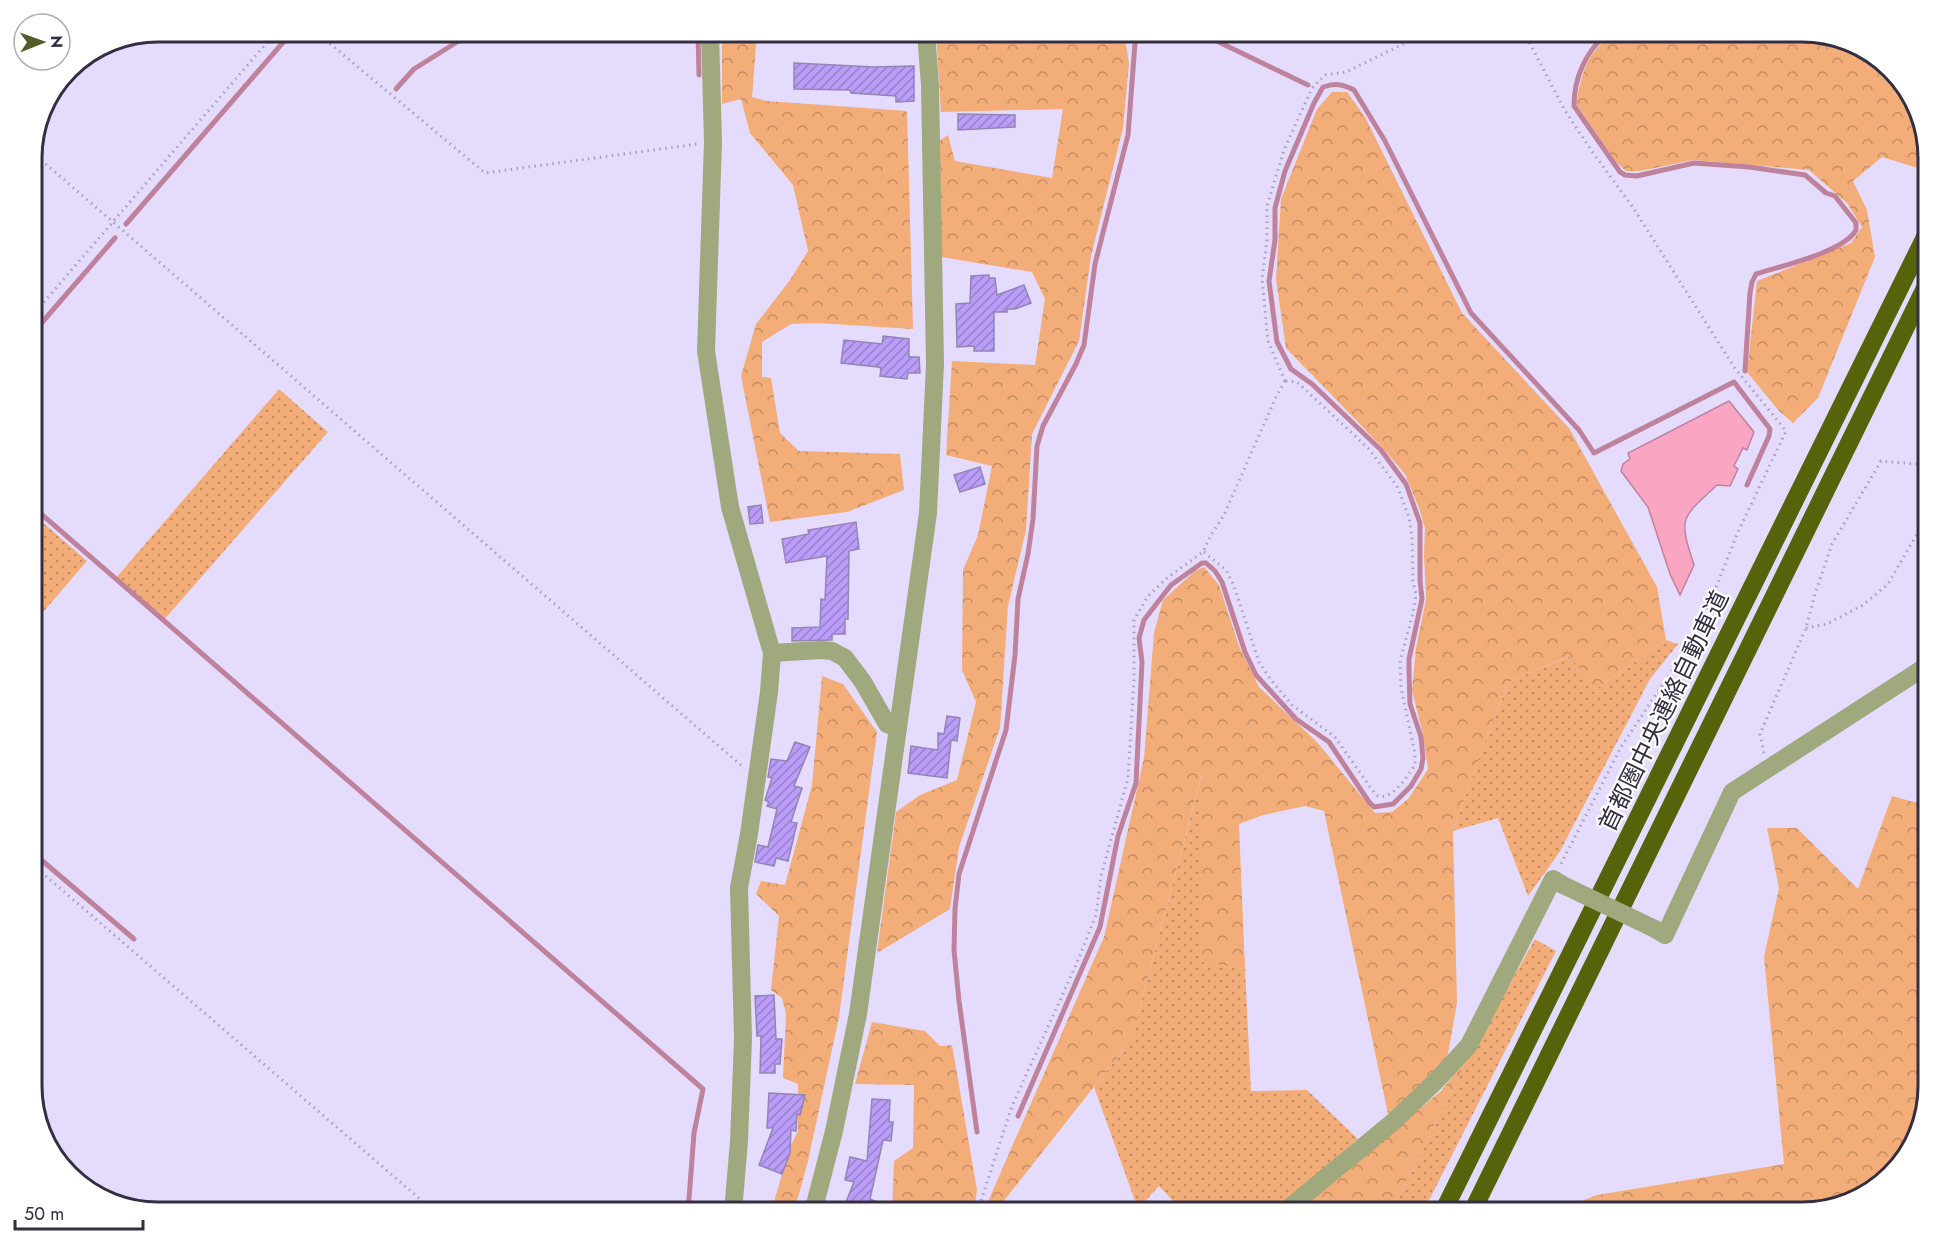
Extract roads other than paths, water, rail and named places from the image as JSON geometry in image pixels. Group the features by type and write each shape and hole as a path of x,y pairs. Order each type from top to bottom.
{"highway":[{"name":"首都圏中央連絡自動車道","path":"1448,1202 1918,253"},
{"name":"首都圏中央連絡自動車道","path":"1477,1202 1918,304"}],"street":[{"path":"710,42 713,142 706,351 730,507 772,653 770,692 739,888 743,1039 734,1202"},
{"path":"816,1202 834,1131 858,1014 928,513 935,364 930,85 927,42"},
{"path":"772,653 821,650 832,651 845,658 863,682 887,724 898,728"},
{"path":"1296,1202 1393,1122 1437,1080 1469,1045 1553,879 1560,878 1665,934 1732,792 1918,672"}],"waterway":[{"path":"126,224 283,42"},
{"path":"396,89 414,69 457,42"},
{"path":"698,42 699,75"},
{"path":"977,1132 954,950 959,874 1006,730 1015,655 1018,599 1033,519 1037,446 1043,426 1084,345 1095,264 1128,135 1135,42"},
{"path":"1219,42 1308,85"},
{"path":"1598,42 1579,74 1574,106 1620,172 1637,176 1694,163 1749,167 1805,175 1826,193 1835,196 1856,223 1856,230 1839,245 1811,257 1756,274 1750,293 1745,371"},
{"path":"1018,1116 1100,927 1118,836 1136,783 1142,662 1139,638 1144,620 1171,585 1202,563 1206,563 1215,571 1222,582 1245,652 1256,675 1296,719 1329,742 1374,807 1393,804 1411,786 1421,769 1423,758 1421,737 1410,704 1409,671 1409,659 1422,599 1420,523 1406,484 1381,450 1312,384 1291,369 1277,342 1269,281 1275,240 1275,208 1285,171 1323,87 1338,85 1354,90 1385,141 1471,313 1579,430 1594,453 1734,382 1770,429 1747,485"},
{"path":"42,322 115,238"},
{"path":"42,515 703,1089 694,1133 689,1202"},
{"path":"42,861 134,939"}]}
